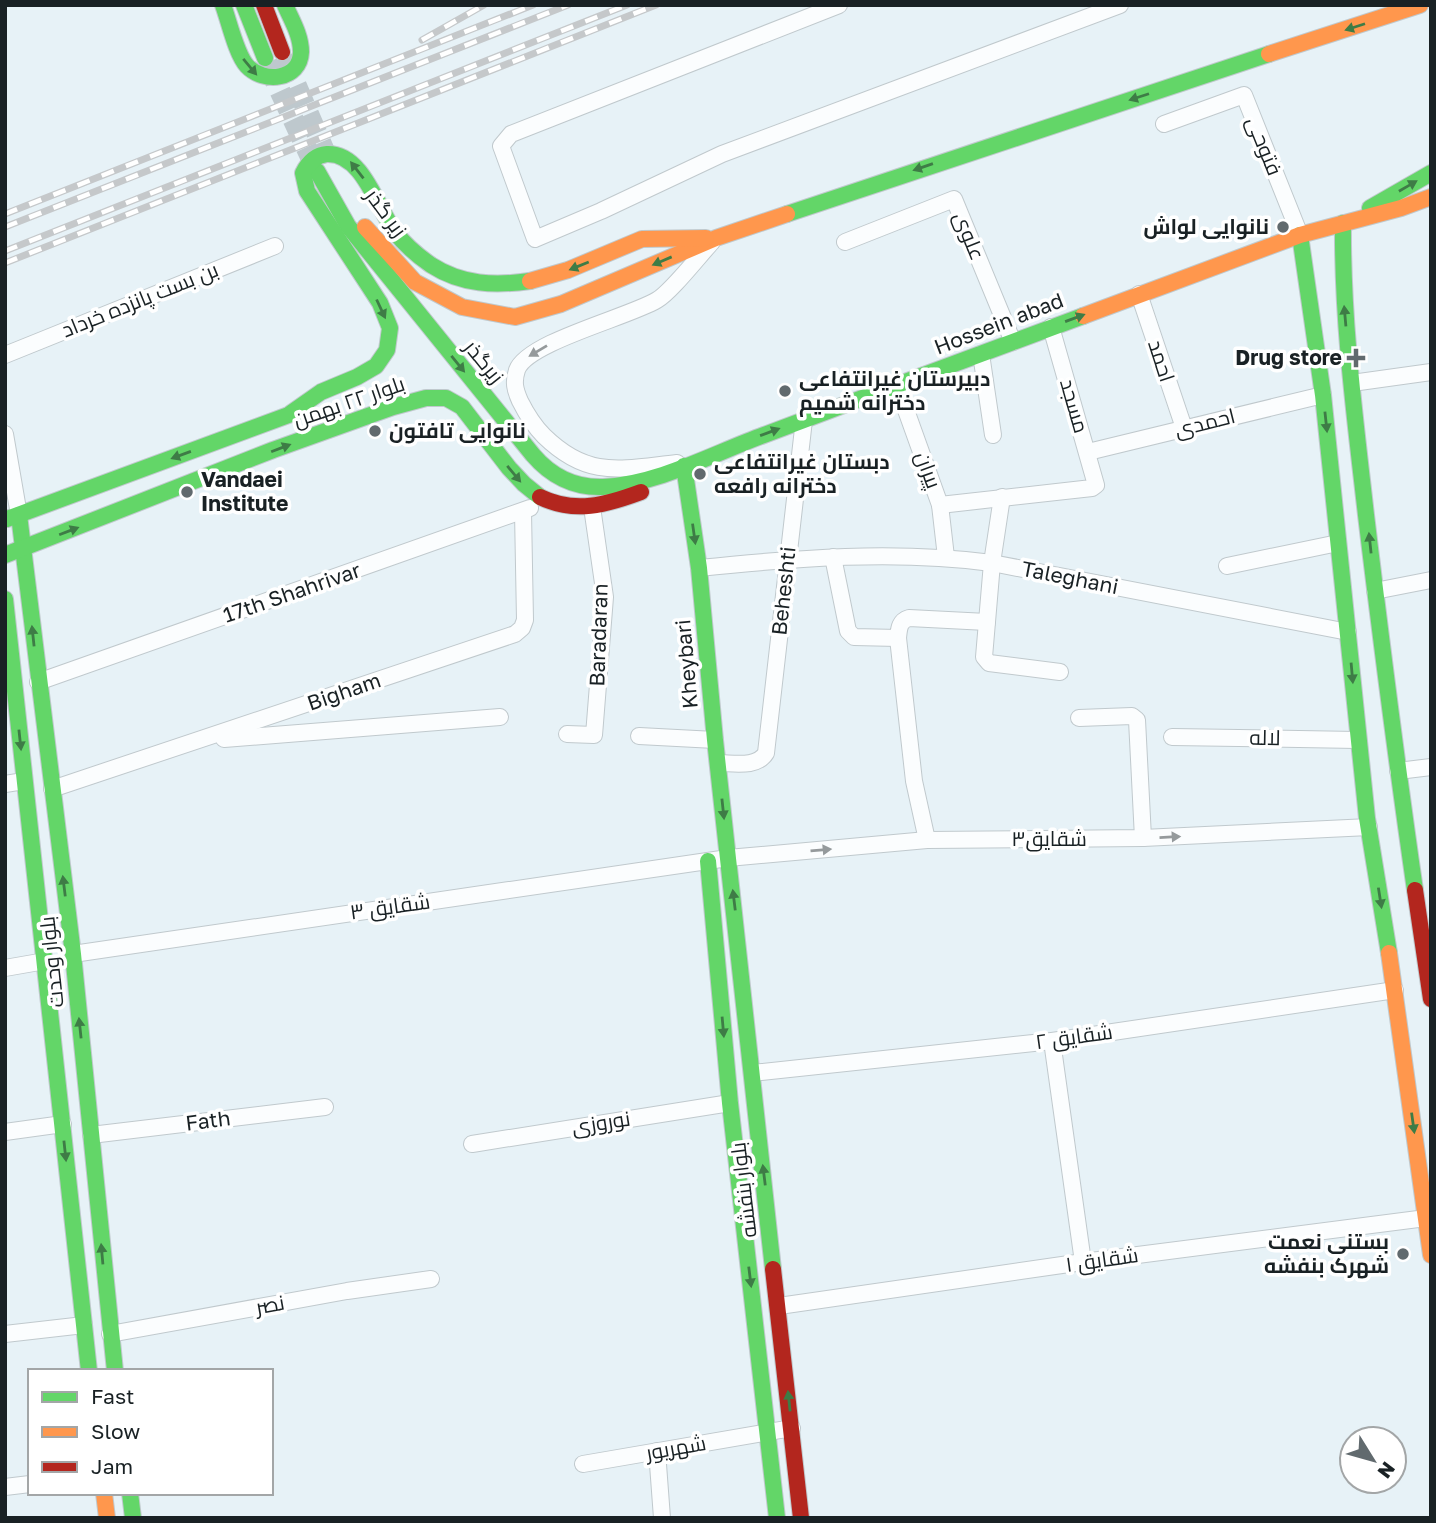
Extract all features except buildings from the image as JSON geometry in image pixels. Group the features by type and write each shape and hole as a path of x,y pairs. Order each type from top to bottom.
{"main road":[{"path":"223,5 244,62 258,76 269,79 290,71 300,57 300,43 285,5"},
{"path":"244,5 265,58"},
{"path":"264,5 282,52"},
{"path":"291,413 321,392 376,366 387,350 390,328 380,303 307,191 303,173 308,163 319,155 334,153 355,164 395,231 421,257 454,277 477,283 522,283 570,270 646,238 716,238 1420,5"},
{"name":"زیر گذر","path":"324,167 363,225 415,282 462,307 515,317 561,304 716,238"},
{"name":"زیرگذر","path":"324,167 348,226 543,467 557,477 588,488 604,488 684,466"},
{"path":"1363,789 1375,797 1386,797 1395,794 1399,779 1352,383 1331,272 1343,223 1431,173"},
{"path":"1343,223 1431,197"},
{"name":"Hossein abad","path":"684,466 1139,294 1300,235 1343,223"},
{"path":"1300,235 1324,395 1363,789 1382,817 1431,999"},
{"path":"1305,282 1315,272 1331,272"},
{"name":"بلوار ۲۲ بهمن","path":"12,518 291,413 358,391 385,372 400,350 403,327 396,286"},
{"name":"بلوار ۲۲ بهمن","path":"5,555 250,460 405,404 432,398 447,398 463,408 525,486 544,500 569,507 592,507 619,501 651,488 684,466"},
{"path":"241,432 250,460"},
{"name":"Kheybari","path":"684,466 699,568 729,859"},
{"name":"بلوار وحدت","path":"12,518 23,549 73,954 115,1369"},
{"path":"5,599 17,586 29,594"},
{"name":"بلوار وحدت","path":"5,599 89,1369"},
{"path":"1399,779 1382,817 1395,990 1431,1255"},
{"name":"بلوار بنفشه","path":"729,859 801,1518"},
{"name":"بلوار بنفشه","path":"708,861 730,1103 777,1518"},
{"path":"717,950 730,958 736,955 739,948"},
{"path":"720,987 725,980 732,977 743,985"},
{"path":"80,1287 105,1284"},
{"path":"104,1495 107,1518"},
{"path":"130,1495 134,1518"}],"street":[{"path":"839,5 511,134 501,146 535,239 722,154 1081,12 1120,5"},
{"name":"فتوحی","path":"1164,124 1244,96 1300,235"},
{"name":"علوی","path":"845,242 954,200 1013,342"},
{"path":"684,466 617,469 575,461 538,430 524,410 514,386 517,368 535,350 659,300 716,238"},
{"name":"بن بست پانزده خرداد","path":"5,355 275,246"},
{"name":"احمد","path":"1139,294 1184,428"},
{"name":"مسجد","path":"1002,497 1092,488 1096,485 1051,327"},
{"path":"981,354 993,435"},
{"path":"1352,383 1431,372"},
{"name":"پیران","path":"897,385 940,505 946,557"},
{"name":"احمدی","path":"1088,452 1324,395"},
{"name":"Beheshti","path":"718,763 756,763 762,760 766,753 804,420"},
{"path":"5,434 12,518"},
{"path":"940,505 1002,497 992,564 985,661 1060,672"},
{"name":"17th Shahrivar","path":"38,682 523,512 544,500"},
{"name":"Baradaran","path":"567,734 594,735 605,597 592,507"},
{"name":"Bigham","path":"52,789 515,634 526,620 523,512"},
{"path":"1227,566 1338,543"},
{"path":"833,556 850,634 855,637 898,638"},
{"name":"Taleghani","path":"699,568 833,556 946,557 1348,632"},
{"path":"1375,591 1431,580"},
{"path":"927,840 914,781 898,638 900,624 909,618 987,622"},
{"path":"1079,718 1132,716 1137,720 1143,838"},
{"path":"197,741 500,717"},
{"path":"639,736 715,740"},
{"name":"لاله","path":"1172,737 1357,740"},
{"path":"1399,779 1431,767"},
{"path":"5,784 24,781"},
{"name":"شقایق۳","path":"729,859 927,840 1143,838 1382,817"},
{"name":"شقایق ۳","path":"73,954 729,859"},
{"path":"5,968 45,961"},
{"name":"شقایق ۲","path":"752,1073 1052,1041 1395,990"},
{"path":"1052,1041 1083,1262"},
{"name":"نوروزی","path":"472,1144 730,1103"},
{"name":"Fath","path":"92,1135 325,1107"},
{"path":"5,1132 63,1124"},
{"name":"شقایق ۱","path":"779,1306 1083,1262 1426,1218"},
{"name":"نصر","path":"110,1334 347,1291 431,1279"},
{"path":"5,1334 83,1325"},
{"name":"شهریور","path":"583,1464 792,1428"},
{"path":"657,1451 663,1518"},
{"path":"5,1487 28,1483"}],"tunnel":[{"path":"284,57 330,164"},
{"path":"267,63 317,171"}],"railway":[{"path":"422,40 484,5"},
{"path":"5,214 533,5"},
{"path":"5,227 568,5"},
{"path":"5,251 627,5"},
{"path":"5,263 656,5"}],"traffic: fast":[{"path":"223,5 243,61 254,72 271,77 295,69 301,52 298,33 285,5"},
{"path":"244,5 265,58"},
{"path":"787,214 1269,54"},
{"path":"291,413 321,392 376,366 387,350 390,328 380,303 307,191 303,173 315,158 327,154 340,156 350,162 368,184 395,232 412,250 443,272 479,282 530,281"},
{"path":"317,171 348,226 533,455 555,475 592,487 624,485 665,474 1083,316"},
{"path":"1370,208 1431,173"},
{"path":"1343,223 1347,333 1354,406 1383,656 1415,890"},
{"path":"1300,235 1323,395 1367,818 1389,953"},
{"path":"5,555 273,450 426,398 446,398 462,407 509,468 540,497"},
{"path":"7,519 302,410"},
{"path":"684,466 699,568 715,740 773,1269"},
{"path":"19,515 73,954 115,1369"},
{"path":"5,599 89,1369"},
{"path":"708,861 730,1103 777,1518"},
{"path":"130,1495 133,1518"}],"traffic: slow":[{"path":"1269,54 1420,5"},
{"path":"1083,316 1300,235 1401,208 1431,197"},
{"path":"365,227 415,282 462,307 515,317 561,304 716,238 787,214"},
{"path":"530,281 568,270 642,239 706,238"},
{"path":"1389,953 1431,1255"},
{"path":"104,1495 107,1518"}],"traffic: jam":[{"path":"264,5 282,52"},
{"path":"540,497 566,505 590,506 641,492"},
{"path":"1415,890 1431,999"},
{"path":"773,1269 801,1518"}],"place":[{"name":"نانوایی لواش","path":"1283,227"},
{"name":"Drug store","path":"1356,358"},
{"name":"دبیرستان غیرانتفاعی دخترانه شمیم","path":"785,391"},
{"name":"نانوایی تافتون","path":"375,431"},
{"name":"دبستان غیرانتفاعی دخترانه رافعه","path":"700,474"},
{"name":"Vandaei Institute","path":"187,492"},
{"name":"بستنی نعمت شهرک بنفشه","path":"1403,1254"}]}
